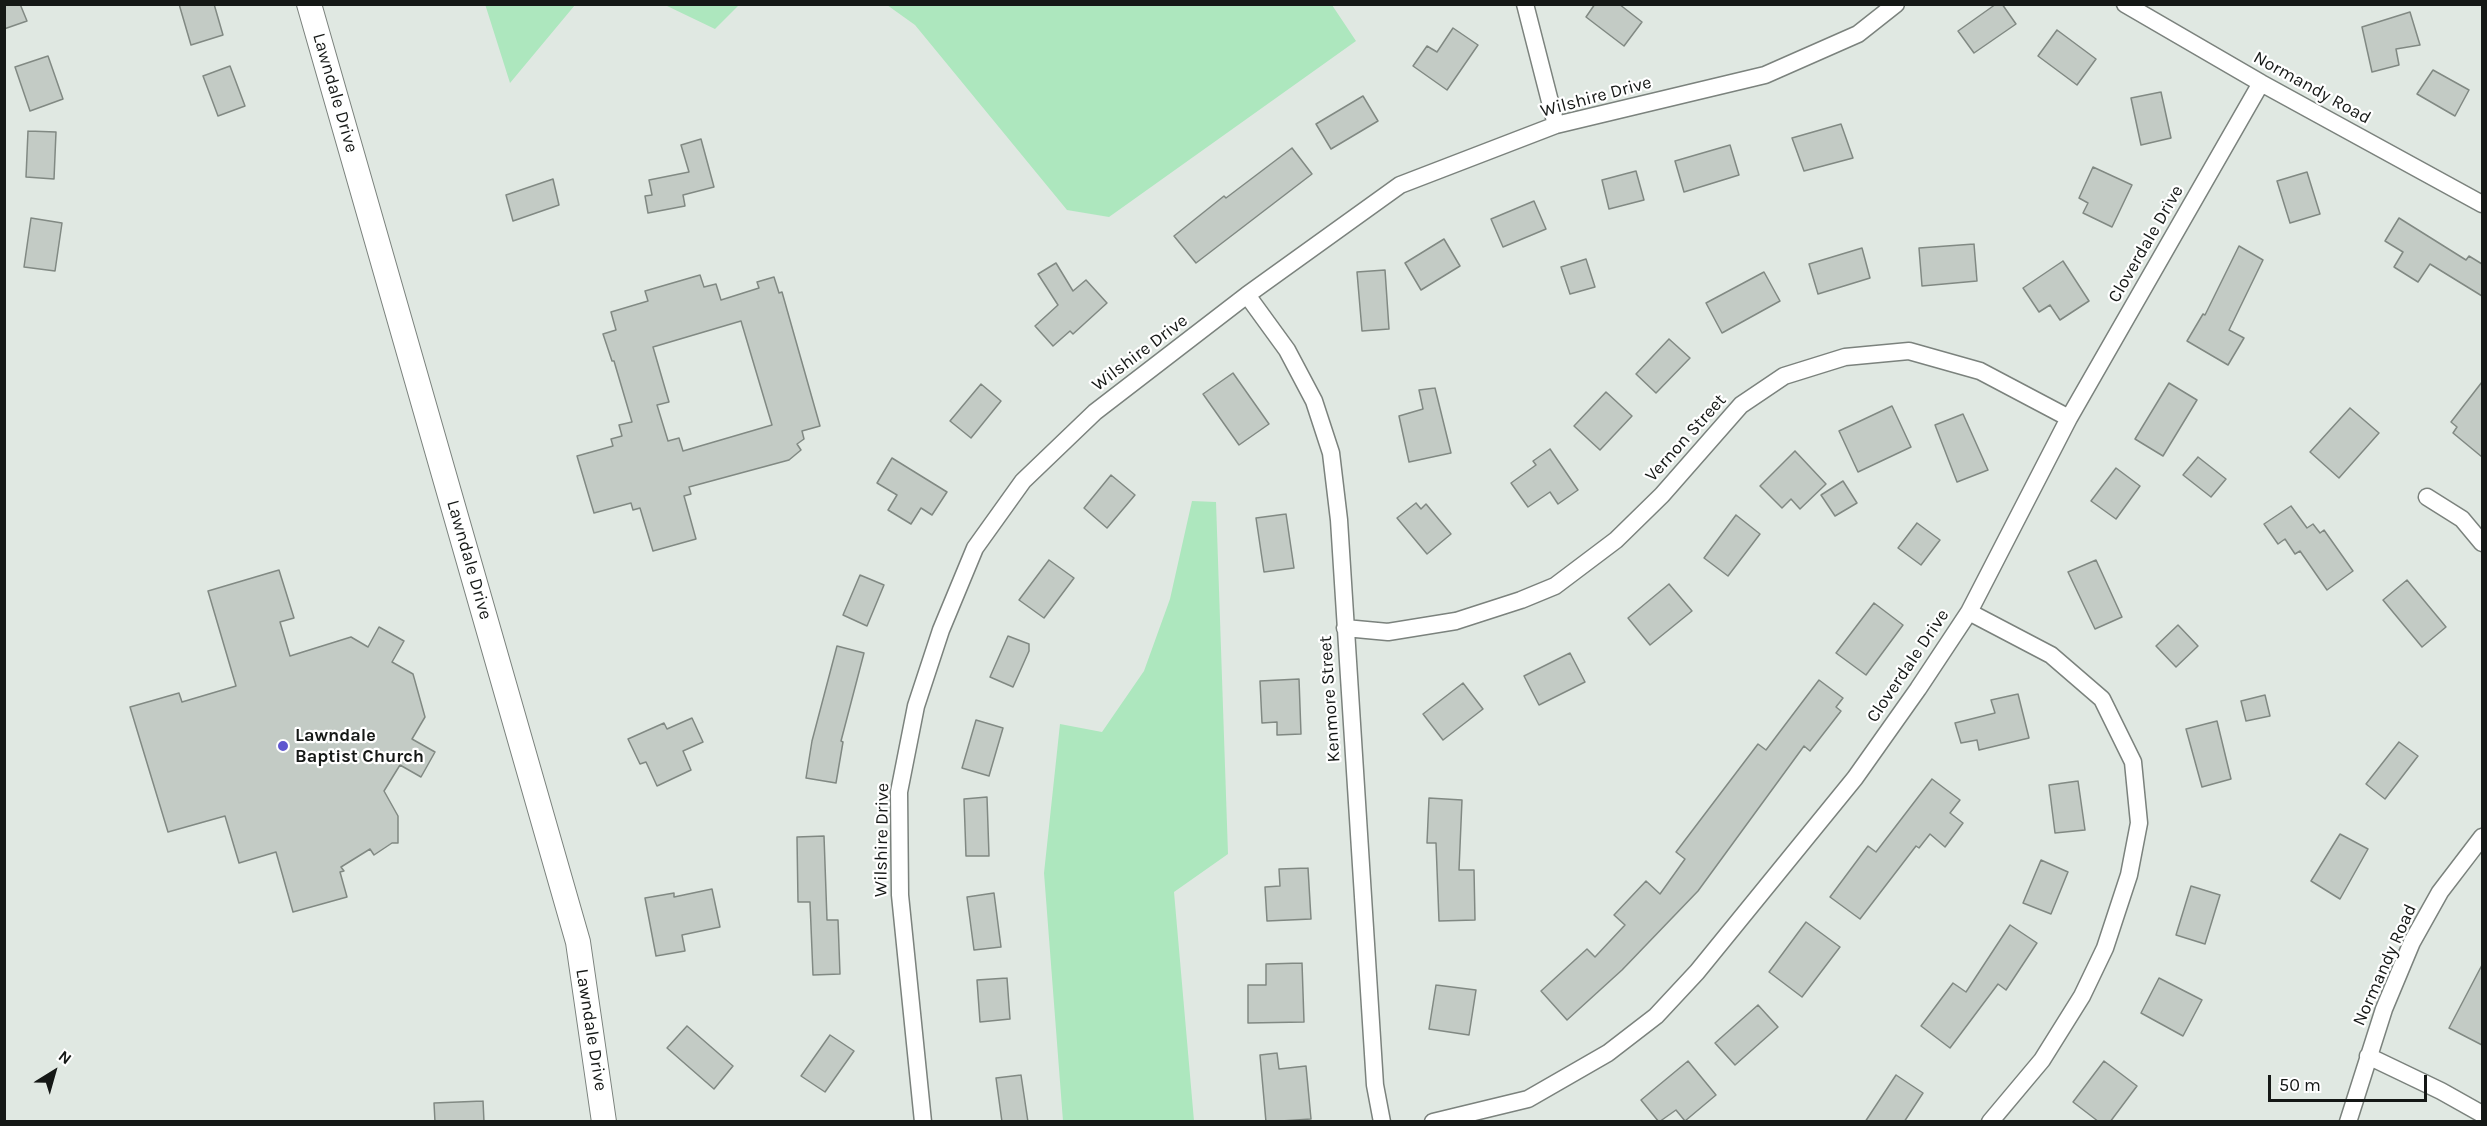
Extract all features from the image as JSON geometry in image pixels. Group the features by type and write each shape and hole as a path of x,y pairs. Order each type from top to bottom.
{"main road":[{"name":"Lawndale Drive","path":"309,4 578,942 603,1122"}],"street":[{"path":"1525,4 1556,125"},
{"name":"Wilshire Drive","path":"923,1122 900,895 899,792 916,706 941,630 975,548 1023,481 1095,412 1247,295 1400,185 1556,125 1765,75 1858,34 1896,4"},
{"name":"Normandy Road","path":"2125,4 2261,83 2482,204"},
{"name":"Cloverdale Drive","path":"1433,1122 1528,1099 1608,1053 1656,1016 1697,972 1855,778 1969,612 2069,418 2261,83"},
{"name":"Kenmore Street","path":"1247,295 1287,350 1314,401 1331,453 1339,520 1375,1085 1382,1122"},
{"name":"Vernon Street","path":"1345,628 1388,632 1456,621 1521,600 1555,586 1616,540 1662,495 1741,405 1784,376 1845,357 1909,351 1980,370 2069,418"},
{"path":"2427,497 2462,519 2482,543"},
{"path":"1969,612 2051,655 2102,699 2133,762 2139,823 2129,875 2105,948 2082,996 2042,1060 1993,1121"},
{"name":"Normandy Road","path":"2348,1122 2384,1009 2412,942 2440,891 2482,837"},
{"path":"2368,1056 2441,1091 2482,1114"}],"green space":[{"path":"485,4 575,4 575,5 510,83"},
{"path":"739,4 715,29 665,5"},
{"path":"887,5 1332,5 1356,41 1109,217 1067,210 915,25"},
{"path":"1192,501 1216,502 1228,854 1174,892 1194,1121 1063,1121 1044,873 1060,724 1102,732 1144,671 1170,599"}],"building":[{"path":"4,4 20,4 27,21 4,29"},
{"path":"179,4 214,4 223,35 191,45"},
{"path":"1595,4 1619,4 1642,22 1624,46 1586,17"},
{"path":"1996,4 2002,4 2016,24 1974,53 1958,31"},
{"path":"2410,12 2420,45 2396,49 2399,65 2372,72 2362,27"},
{"path":"1453,28 1478,45 1447,90 1413,66 1427,46 1437,52"},
{"path":"2057,30 2096,59 2077,85 2038,56"},
{"path":"48,56 63,99 30,111 15,67"},
{"path":"230,66 245,106 218,116 203,76"},
{"path":"2433,70 2469,90 2455,116 2417,94"},
{"path":"2161,92 2171,138 2141,145 2131,98"},
{"path":"1363,96 1378,121 1331,149 1316,124"},
{"path":"1841,124 1853,158 1804,171 1792,138"},
{"path":"28,131 56,132 54,179 26,177"},
{"path":"701,139 714,187 683,195 685,206 648,213 645,196 652,195 649,180 689,172 681,145"},
{"path":"1730,145 1739,175 1684,192 1675,161"},
{"path":"1292,148 1312,174 1196,263 1174,236 1224,196 1226,198"},
{"path":"2093,167 2132,185 2112,227 2083,213 2088,203 2079,198"},
{"path":"1636,171 1644,200 1609,209 1602,180"},
{"path":"2307,172 2320,214 2290,223 2277,181"},
{"path":"553,179 559,205 513,221 506,195"},
{"path":"1534,201 1546,229 1503,247 1491,219"},
{"path":"31,218 62,223 55,271 24,267"},
{"path":"2399,218 2466,260 2469,256 2482,264 2482,296 2430,264 2418,282 2394,267 2403,252 2385,241"},
{"path":"1444,239 1460,266 1421,290 1405,263"},
{"path":"1974,244 1977,281 1922,286 1919,248"},
{"path":"2239,246 2263,260 2229,330 2244,338 2228,365 2187,341 2203,314 2205,315"},
{"path":"1862,248 1870,278 1818,294 1809,264"},
{"path":"1586,259 1595,287 1570,294 1561,267"},
{"path":"2063,261 2089,301 2060,320 2050,305 2039,312 2023,288"},
{"path":"1056,263 1073,291 1086,280 1107,303 1073,334 1070,331 1053,346 1035,326 1058,305 1038,274"},
{"path":"1385,270 1389,329 1362,331 1357,272"},
{"path":"1764,272 1780,301 1722,333 1706,303"},
{"path":"700,275 704,287 716,284 721,300 759,288 757,282 774,277 779,293 782,292 820,426 802,431 804,439 797,444 801,450 789,460 689,487 691,494 684,496 696,539 653,551 640,508 633,510 631,503 594,513 577,456 613,446 611,439 622,436 619,425 632,422 614,361 612,361 603,334 616,330 611,312 648,301 645,291","holes":["741,321 772,425 683,451 679,438 668,441 657,405 669,402 653,347"]},
{"path":"1669,339 1690,358 1656,393 1636,374"},
{"path":"1233,373 1269,424 1239,445 1203,394"},
{"path":"2482,382 2482,457 2453,433 2457,427 2451,422"},
{"path":"2169,383 2197,400 2163,456 2135,439"},
{"path":"981,384 1001,401 971,438 950,421"},
{"path":"1435,388 1451,453 1409,462 1399,416 1423,409 1419,390"},
{"path":"1606,392 1632,416 1600,450 1574,426"},
{"path":"1892,406 1911,447 1858,472 1839,431"},
{"path":"2350,408 2379,433 2339,478 2310,452"},
{"path":"1963,414 1988,470 1957,482 1935,425"},
{"path":"1550,449 1578,490 1558,504 1550,492 1528,507 1511,483 1536,465 1533,461"},
{"path":"1795,451 1826,484 1800,509 1791,499 1782,508 1760,486"},
{"path":"2198,457 2226,479 2211,497 2183,475"},
{"path":"892,458 947,492 932,515 921,508 911,524 888,510 897,495 877,483"},
{"path":"2116,468 2140,486 2116,519 2091,501"},
{"path":"1111,475 1135,495 1107,528 1084,508"},
{"path":"1843,481 1857,503 1835,516 1821,495"},
{"path":"1416,503 1421,509 1426,504 1451,534 1427,554 1397,518"},
{"path":"2291,506 2307,528 2313,524 2320,533 2324,530 2353,571 2327,590 2300,551 2295,554 2285,539 2278,544 2264,524"},
{"path":"1286,514 1294,568 1264,572 1256,518"},
{"path":"1736,515 1760,534 1728,576 1704,558"},
{"path":"1917,523 1940,540 1921,565 1898,548"},
{"path":"1049,560 1074,578 1044,618 1019,600"},
{"path":"2096,560 2122,617 2095,629 2068,572"},
{"name":"Lawndale Baptist Church","path":"279,570 294,618 280,622 290,656 351,637 368,647 379,627 404,641 392,662 413,674 425,717 412,739 435,752 421,777 400,765 384,791 398,816 398,843 392,843 374,855 370,849 341,867 344,871 340,872 347,897 293,912 276,852 239,863 225,816 168,832 130,707 179,693 182,702 236,686 208,591"},
{"path":"860,575 884,585 867,626 843,615"},
{"path":"2407,580 2446,627 2422,647 2383,600"},
{"path":"1669,584 1692,611 1650,645 1628,618"},
{"path":"1874,603 1903,625 1866,675 1836,653"},
{"path":"2178,625 2198,646 2176,667 2156,646"},
{"path":"1008,636 1029,644 1029,651 1013,687 990,677"},
{"path":"837,646 864,653 841,741 843,742 836,783 806,778 812,741"},
{"path":"1570,653 1585,682 1539,705 1524,676"},
{"path":"1299,679 1301,734 1277,735 1277,722 1262,723 1260,681"},
{"path":"1819,680 1843,698 1836,707 1841,711 1810,751 1804,746 1698,891 1622,970 1567,1020 1541,991 1587,949 1595,957 1625,925 1614,915 1646,881 1660,894 1685,859 1676,852 1758,744 1766,750"},
{"path":"1463,683 1483,709 1443,740 1423,714"},
{"path":"2018,694 2029,738 1979,750 1977,740 1961,743 1955,723 1995,713 1991,700"},
{"path":"2265,695 2270,716 2246,721 2241,701"},
{"path":"692,718 703,742 683,751 691,770 657,786 646,762 640,764 628,739 664,723 667,729"},
{"path":"976,720 1003,728 989,776 962,768"},
{"path":"2217,721 2231,779 2202,787 2186,729"},
{"path":"2399,742 2418,756 2385,799 2366,784"},
{"path":"1932,779 1960,800 1950,813 1963,823 1945,847 1930,834 1919,848 1916,846 1860,919 1830,897 1868,846 1876,852"},
{"path":"2078,781 2085,830 2055,833 2049,785"},
{"path":"987,797 989,856 966,856 964,799"},
{"path":"1429,798 1462,800 1459,870 1474,870 1475,920 1439,921 1436,843 1427,843"},
{"path":"2340,834 2368,849 2340,899 2311,881"},
{"path":"824,836 827,920 838,920 840,974 813,975 810,902 798,902 797,837"},
{"path":"2041,860 2068,872 2051,914 2023,903"},
{"path":"1308,868 1311,919 1267,921 1265,887 1280,886 1279,869"},
{"path":"2191,886 2220,895 2205,944 2176,935"},
{"path":"712,889 720,927 682,935 685,951 656,956 645,898 674,893 674,897"},
{"path":"994,893 1001,947 974,950 967,897"},
{"path":"1806,922 1840,947 1802,997 1769,972"},
{"path":"2010,925 2037,943 2006,990 1998,984 1950,1048 1921,1026 1953,983 1966,992"},
{"path":"1302,963 1304,1022 1248,1023 1248,985 1266,985 1266,964"},
{"path":"2482,965 2482,1045 2449,1028"},
{"path":"1007,978 1010,1019 980,1022 977,980"},
{"path":"2159,978 2202,1000 2183,1036 2141,1013"},
{"path":"1436,985 1476,990 1469,1035 1429,1029"},
{"path":"1758,1005 1778,1027 1735,1065 1715,1043"},
{"path":"687,1026 733,1066 714,1089 667,1048"},
{"path":"830,1035 854,1051 825,1092 801,1076"},
{"path":"1277,1053 1279,1069 1306,1066 1311,1119 1266,1122 1260,1055"},
{"path":"1688,1061 1716,1095 1685,1121 1676,1110 1659,1122 1641,1100"},
{"path":"2104,1061 2137,1086 2110,1122 2099,1122 2073,1102"},
{"path":"1021,1075 1028,1122 1002,1122 996,1078"},
{"path":"1896,1075 1923,1093 1904,1122 1865,1122"},
{"path":"483,1101 484,1122 435,1122 434,1103"}],"place":[{"name":"Lawndale Baptist Church","path":"283,746"}]}
